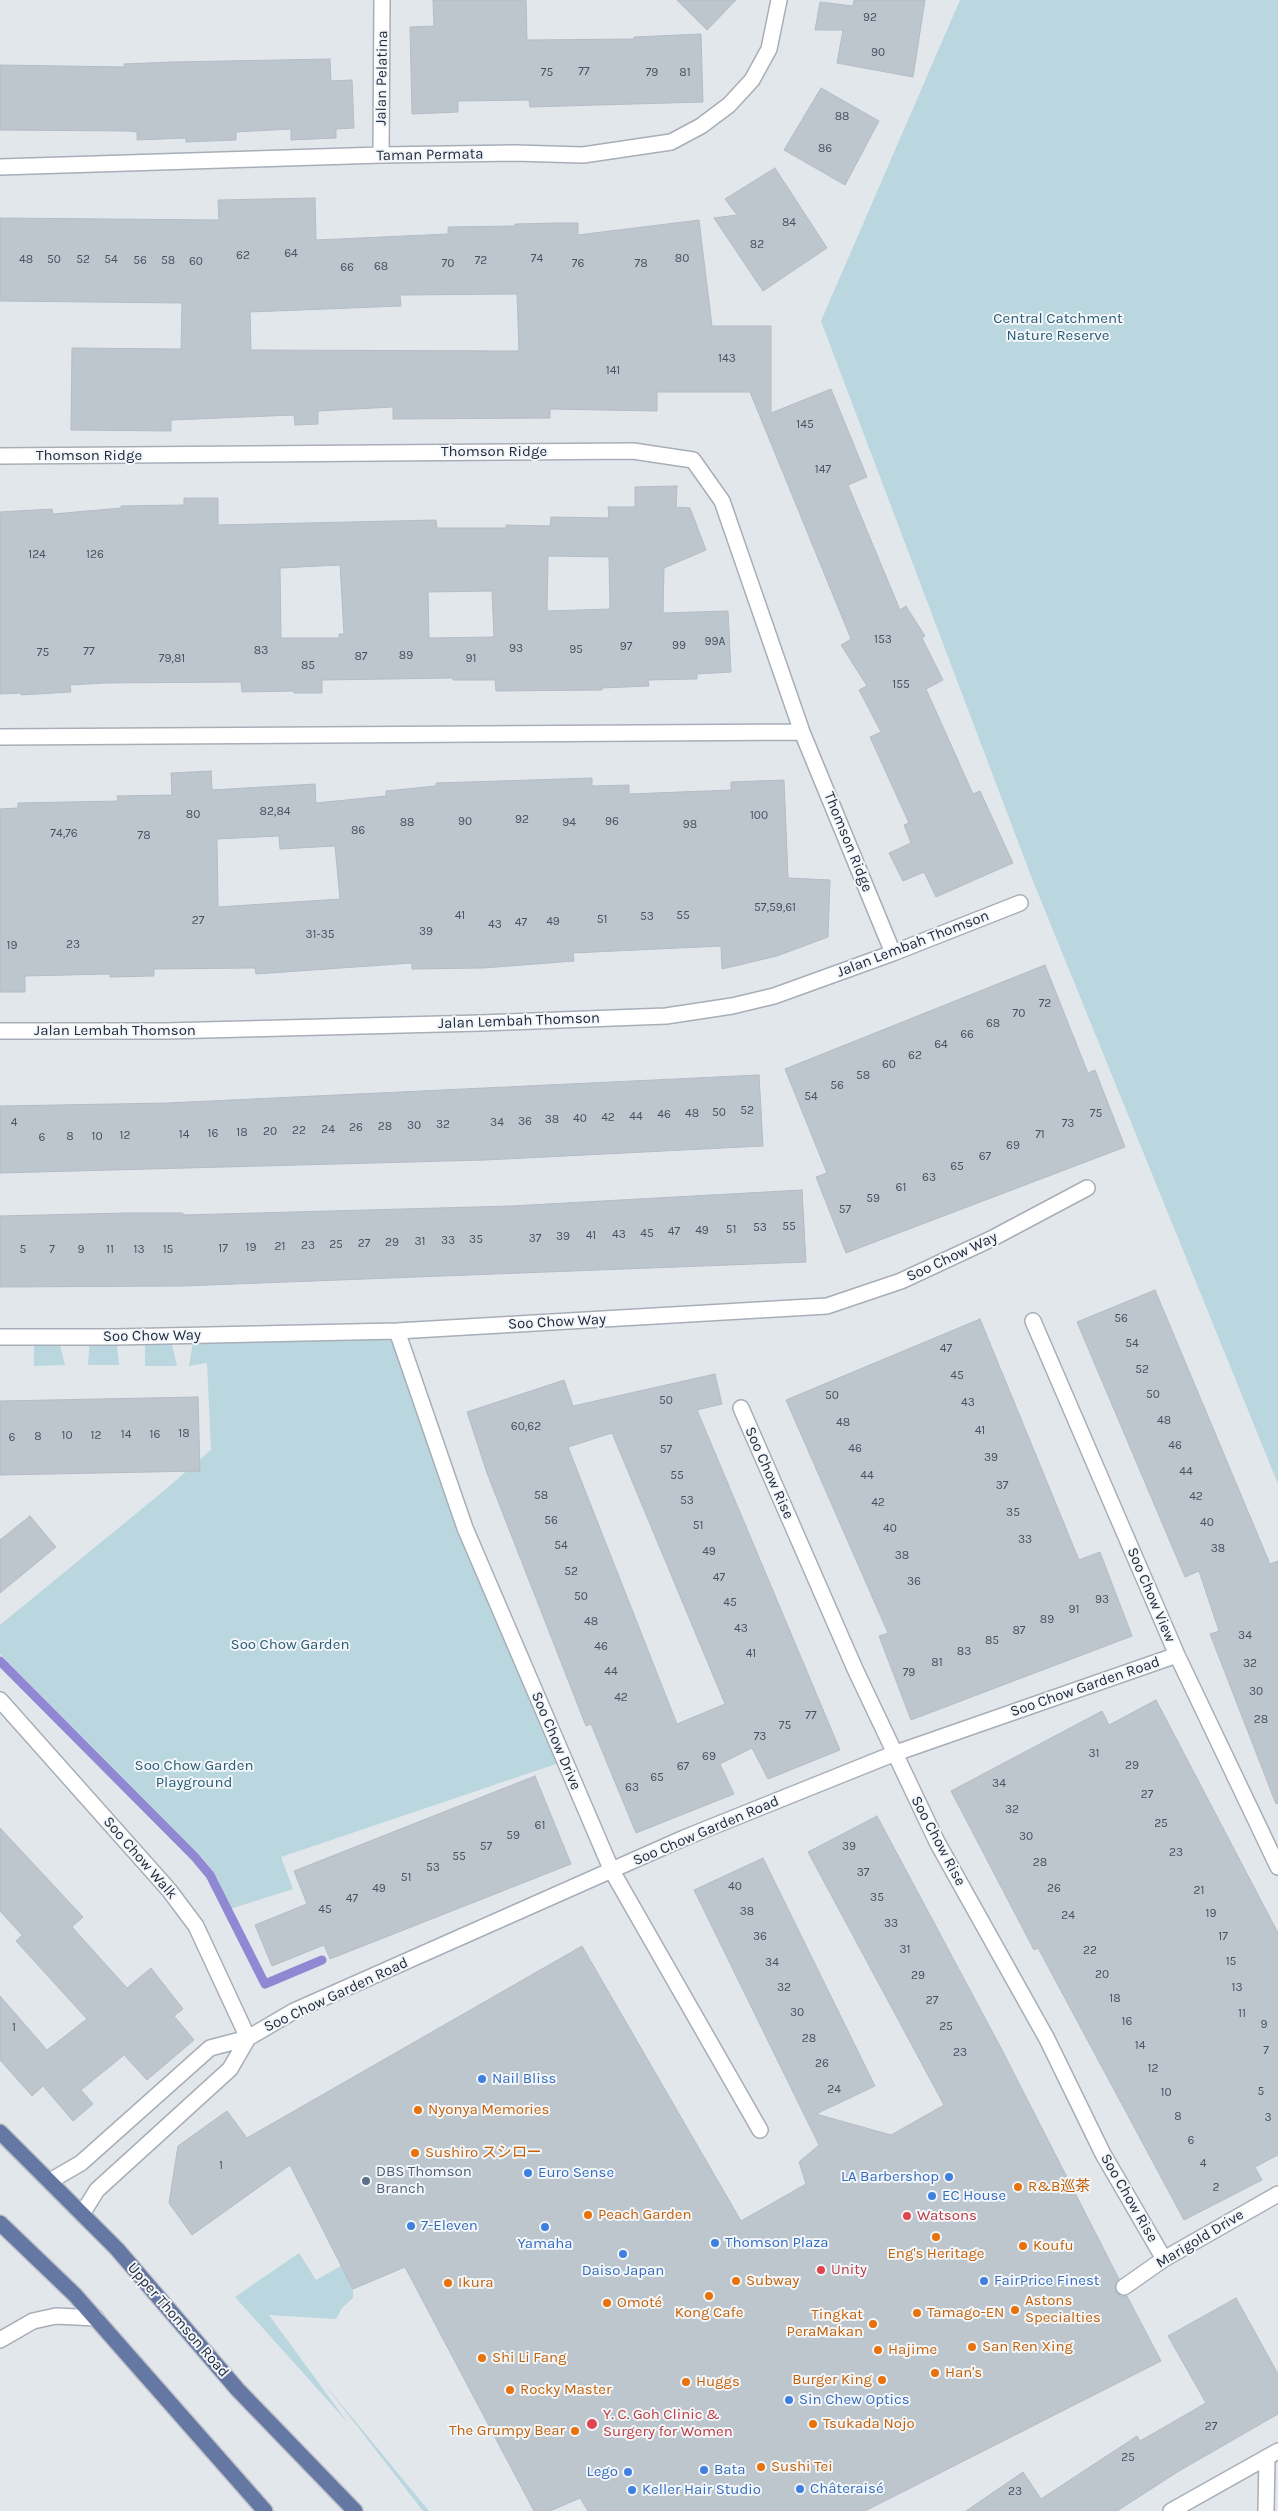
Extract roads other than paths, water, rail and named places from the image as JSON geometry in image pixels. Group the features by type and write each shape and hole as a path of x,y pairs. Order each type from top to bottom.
{"main road":[{"name":"Upper Thomson Road","path":"0,2132 117,2248 238,2390 355,2511"},
{"path":"0,2223 96,2318 265,2511"}],"street":[{"name":"Jalan Pelatina","path":"381,156 382,0"},
{"name":"Taman Permata","path":"0,167 515,153 584,155 671,142 701,126 741,93 752,80 769,49 779,0"},
{"name":"Thomson Ridge","path":"0,456 633,452 693,460 722,501 802,732 893,953"},
{"path":"0,737 802,732"},
{"name":"Jalan Lembah Thomson","path":"0,1031 165,1031 666,1016 732,1006 774,996 893,953 1020,903"},
{"name":"Soo Chow Way","path":"0,1337 116,1337 397,1331 827,1306 901,1281 991,1239 1087,1188"},
{"name":"Soo Chow View","path":"1033,1321 1177,1656 1278,1866"},
{"name":"Soo Chow Drive","path":"397,1331 465,1528 612,1871 760,2130"},
{"name":"Soo Chow Rise","path":"741,1408 894,1754 937,1842 1047,2040 1103,2154 1164,2259"},
{"name":"Soo Chow Garden Road","path":"50,2181 81,2163 210,2048 248,2038 294,2012 684,1838 894,1754 1177,1656"},
{"name":"Soo Chow Walk","path":"0,1700 168,1890 196,1926 248,2038"},
{"name":"Soo Chow Garden Road","path":"82,2214 97,2190 230,2069 248,2038"},
{"name":"Marigold Drive","path":"1124,2287 1164,2259 1278,2194"},
{"path":"0,2340 33,2321 56,2316 96,2318"},
{"path":"1171,2511 1272,2454"},
{"path":"1266,2511 1272,2454"}],"waterway":[{"path":"0,1661 195,1857 210,1875 265,1984 322,1960"}],"place":[{"name":"Nail Bliss","path":"482,2079"},
{"name":"Nyonya Memories","path":"418,2110"},
{"name":"Sushiro スシロー","path":"415,2153"},
{"name":"Euro Sense","path":"528,2173"},
{"name":"LA Barbershop","path":"949,2177"},
{"name":"DBS Thomson Branch","path":"366,2181"},
{"name":"R&B巡茶","path":"1018,2187"},
{"name":"EC House","path":"932,2196"},
{"name":"Peach Garden","path":"588,2215"},
{"name":"Watsons","path":"907,2216"},
{"name":"7-Eleven","path":"411,2226"},
{"name":"Yamaha","path":"545,2227"},
{"name":"Eng's Heritage","path":"936,2237"},
{"name":"Thomson Plaza","path":"715,2243"},
{"name":"Koufu","path":"1023,2246"},
{"name":"Daiso Japan","path":"623,2254"},
{"name":"Unity","path":"821,2270"},
{"name":"Subway","path":"736,2281"},
{"name":"FairPrice Finest","path":"984,2281"},
{"name":"Ikura","path":"448,2283"},
{"name":"Kong Cafe","path":"709,2296"},
{"name":"Omoté","path":"607,2303"},
{"name":"Astons Specialties","path":"1015,2310"},
{"name":"Tamago-EN","path":"917,2313"},
{"name":"Tingkat PeraMakan","path":"873,2324"},
{"name":"San Ren Xing","path":"972,2347"},
{"name":"Hajime","path":"878,2350"},
{"name":"Shi Li Fang","path":"482,2358"},
{"name":"Han's","path":"935,2373"},
{"name":"Burger King","path":"882,2380"},
{"name":"Huggs","path":"686,2382"},
{"name":"Rocky Master","path":"510,2390"},
{"name":"Sin Chew Optics","path":"789,2400"},
{"name":"Y. C. Goh Clinic & Surgery for Women","path":"592,2424"},
{"name":"Tsukada Nojo","path":"813,2424"},
{"name":"The Grumpy Bear","path":"575,2431"},
{"name":"Sushi Tei","path":"761,2467"},
{"name":"Bata","path":"704,2470"},
{"name":"Lego","path":"628,2472"},
{"name":"Châteraisé","path":"800,2489"},
{"name":"Keller Hair Studio","path":"632,2490"}],"park label":[{"name":"Central Catchment Nature Reserve","path":"1058,328"},
{"name":"Soo Chow Garden","path":"290,1645"},
{"name":"Soo Chow Garden Playground","path":"194,1774"}]}
